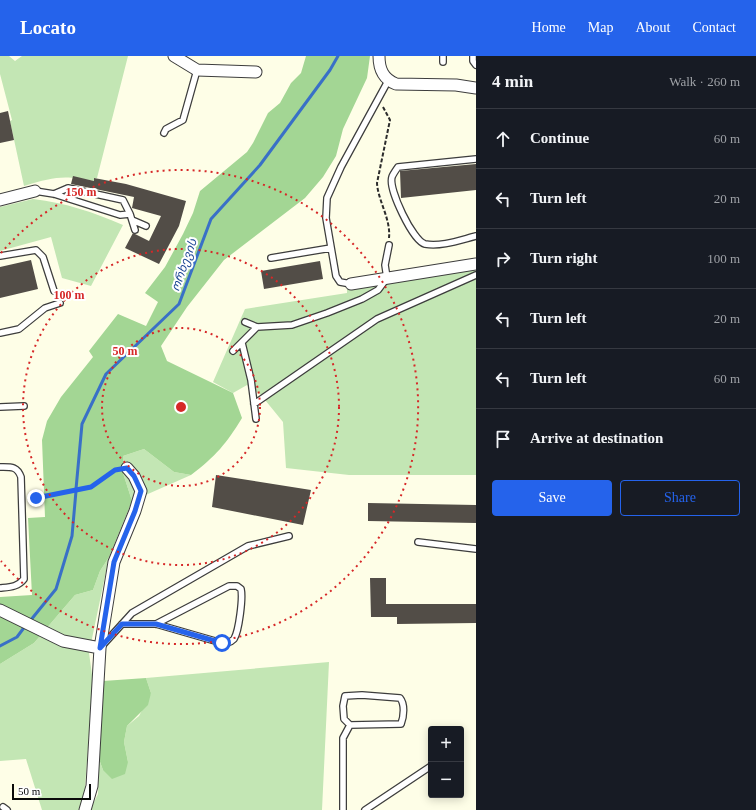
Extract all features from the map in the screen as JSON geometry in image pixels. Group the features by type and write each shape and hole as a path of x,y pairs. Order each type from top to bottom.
{"street":[{"path":"174,56 197,70 256,72"},
{"path":"379,56 382,72 388,81 396,84 456,85 476,88"},
{"path":"0,200 35,191"},
{"path":"351,284 476,264"},
{"path":"84,810 92,786 100,648 114,562 135,511 141,491 134,476 127,468"},
{"path":"0,610 63,641 100,648"}],"lane":[{"path":"473,56 473,61 476,64"},
{"path":"164,133 166,129 183,120 197,70"},
{"path":"351,284 340,282 336,276 326,218 326,198 340,167 388,81"},
{"path":"476,159 398,167 391,178 393,193 415,237 423,244 440,244 476,236"},
{"path":"54,194 68,188 123,200 135,230"},
{"path":"35,191 54,194 120,216 131,217 146,226"},
{"path":"245,322 257,327 292,325 327,314 378,290 387,278 385,265 389,245"},
{"path":"271,258 331,248"},
{"path":"0,256 36,250 43,257 54,291"},
{"path":"254,404 378,319 476,275"},
{"path":"0,333 19,329 45,308 60,303"},
{"path":"233,351 257,327"},
{"path":"242,343 251,380 256,419"},
{"path":"0,407 24,406"},
{"path":"0,468 13,467 19,470 23,501 24,579 21,584 13,587 0,588"},
{"path":"100,648 132,613 248,546 289,536"},
{"path":"418,542 476,549"},
{"path":"122,624 156,624 222,643 229,643 233,640 236,634 243,596 241,589 237,586 230,586 156,624"},
{"path":"345,696 400,698 403,701 403,718 401,724 350,725 344,719 343,706 345,696"},
{"path":"343,810 343,738 350,725"},
{"path":"365,810 428,768"}],"path":[{"path":"23,501 91,487 115,470 127,468"}],"green space":[{"path":"0,56 9,56 15,61 22,56 128,56 97,178 95,178 94,181 74,178 59,178 24,186 10,121 12,120 0,74"},
{"path":"306,56 370,56 367,78 343,129 336,156 323,177 305,198 224,260 187,307 161,346 167,361 233,393 242,418 220,449 191,475 174,472 144,449 123,456 123,473 132,501 109,557 100,571 93,590 75,595 34,643 0,664 0,597 32,595 28,518 45,517 42,440 47,421 61,397 93,357 89,351 118,314 146,326 158,302 145,293 165,267 183,234 193,213 200,191 247,152 268,113 280,103 291,83 301,73"},
{"path":"33,199 79,209 123,225 91,286 62,278 51,237 0,251 0,207"},
{"path":"476,269 476,475 349,475 286,468 283,422 261,395 247,385 233,393 213,382 245,309 347,293 347,289"},
{"path":"144,449 174,472 191,475 132,501 123,473 123,456"},
{"path":"109,557 89,653 93,682 84,800 80,810 42,810 26,759 0,761 0,664 34,643 75,595 93,590 100,571"},
{"path":"329,662 322,810 90,810 98,794 99,759 103,770 128,762 124,742 127,726 139,716 151,693 146,678"},
{"path":"146,678 151,693 148,705 127,726 124,742 128,762 125,774 112,779 103,770 99,759 103,681"}],"building":[{"path":"8,111 14,140 0,143 0,113"},
{"path":"476,164 476,190 401,198 400,171"},
{"path":"73,176 94,181 94,178 126,184 186,201 179,226 159,264 125,248 133,233 149,241 161,216 132,208 134,197 71,184"},
{"path":"31,260 38,289 0,298 0,267"},
{"path":"320,261 323,279 264,289 261,271"},
{"path":"216,475 311,490 303,525 212,507"},
{"path":"368,503 476,505 476,523 368,521"},
{"path":"370,578 386,578 386,604 476,604 476,623 397,624 397,617 371,617"}],"waterway":[{"name":"ორხევის","path":"76,489 82,424 106,374 179,304 211,219 260,165 330,70 338,56"},
{"name":"ორხევის","path":"30,621 56,589 72,536 76,491"},
{"name":"ორხევის","path":"0,646 17,637 26,625"}],"route":[{"path":"36,498 91,487 115,470 127,468 134,476 141,491 135,511 114,562 100,648 122,624 156,624 222,643"}]}
